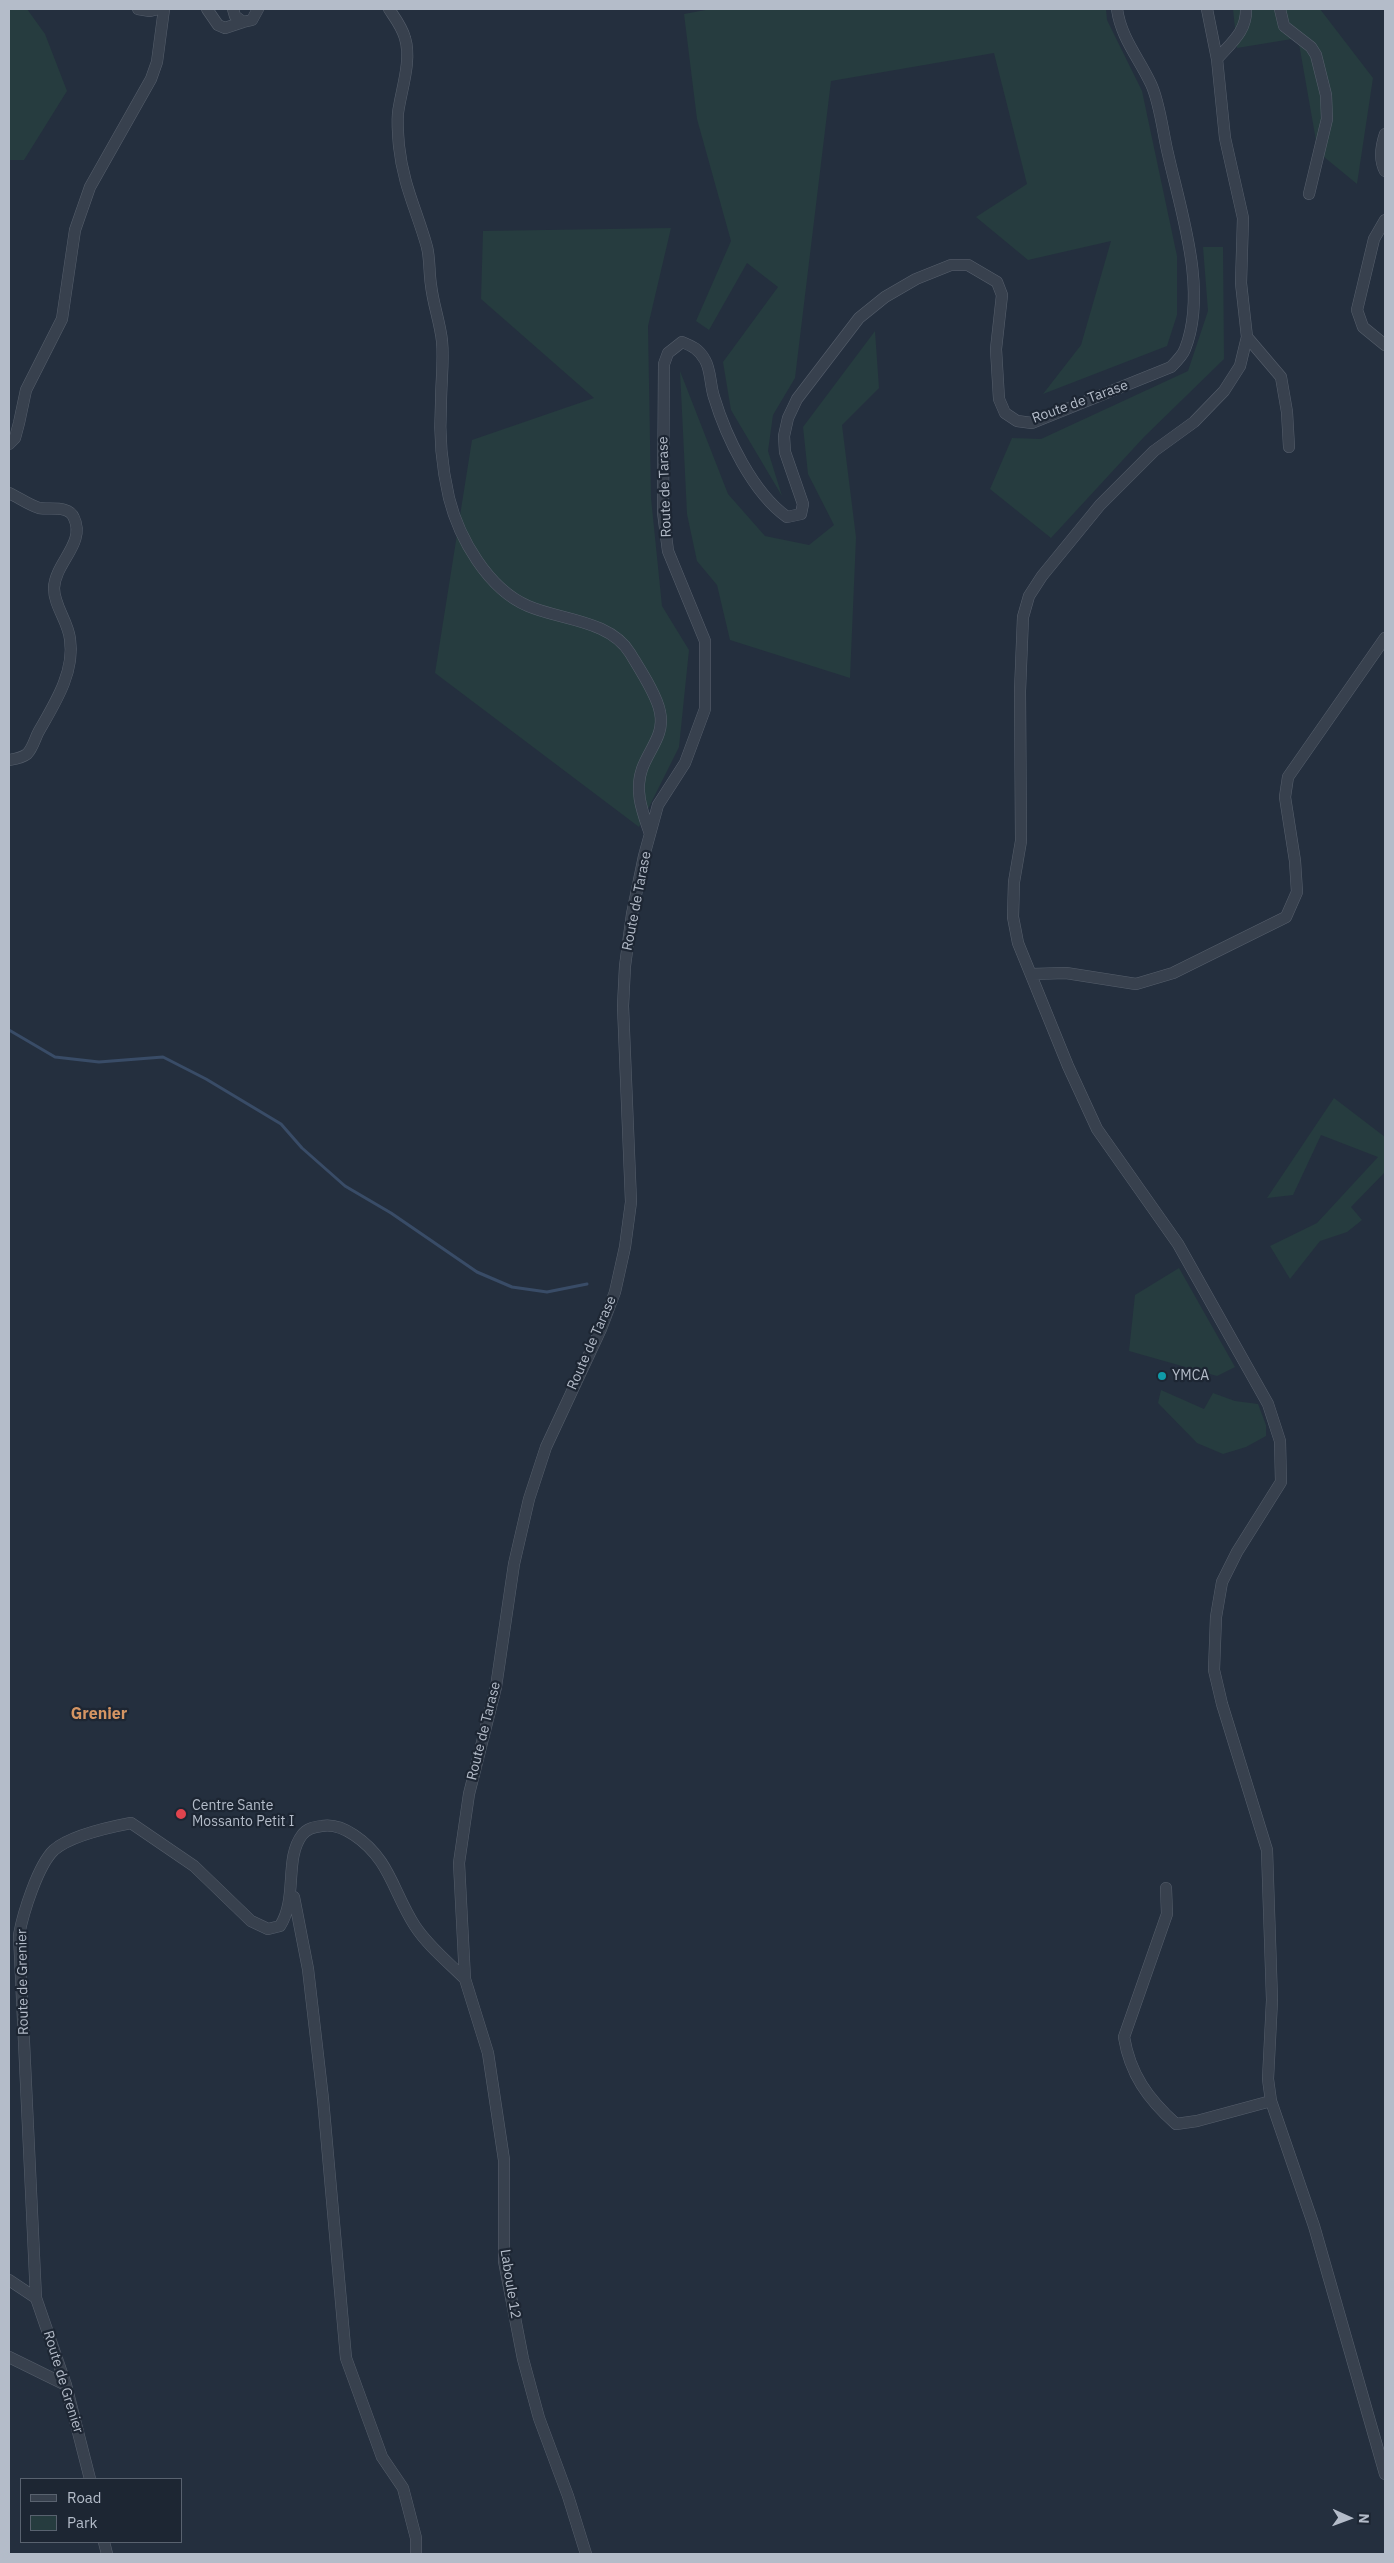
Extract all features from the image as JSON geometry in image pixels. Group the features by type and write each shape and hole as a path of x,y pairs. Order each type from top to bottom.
{"street":[{"path":"138,9 150,11 158,9"},
{"path":"9,444 17,430 26,390 62,319 75,230 90,187 151,79 157,62 164,9"},
{"path":"207,9 218,25 225,28 252,20 258,9"},
{"path":"233,9 235,16 243,22"},
{"path":"389,9 400,26 407,47 398,113 399,145 405,185 428,249 431,285 442,343 441,428 445,471 454,516 471,550 486,572 514,598 539,610 610,634 629,651 656,699 660,711 658,736 641,771 639,787 640,804 650,834"},
{"name":"Route de Tarase","path":"465,1978 459,1863 469,1794 496,1687 514,1564 528,1499 546,1447 601,1330 614,1292 625,1247 631,1202 623,1016 624,974 632,914 658,806 685,763 704,709 707,681 706,640 668,550 664,522 664,364 668,353 682,342 697,348 706,361 713,396 724,425 751,476 772,506 787,517 801,514 803,504 785,452 784,436 788,418 797,399 859,318 885,297 916,279 951,264 968,266 996,282 1002,295 996,348 999,399 1005,413 1017,422 1032,422 1171,367 1185,350 1192,318 1193,286 1188,233 1152,85 1128,45 1119,24 1117,9"},
{"path":"1207,9 1217,58 1225,138 1243,218 1241,283 1247,337 1240,366 1224,392 1194,422 1154,451 1100,504 1042,576 1029,596 1023,626 1020,692 1022,841 1014,882 1013,917 1018,943 1068,1066 1097,1129 1178,1244 1268,1404 1280,1441 1282,1482 1237,1552 1222,1582 1216,1617 1214,1670 1222,1704 1267,1850 1272,2000 1268,2079 1271,2101 1314,2226 1385,2474"},
{"path":"1217,58 1240,33 1246,21 1246,9"},
{"path":"1280,9 1284,26 1311,47 1316,55 1326,95 1327,119 1309,194"},
{"path":"1385,134 1381,146 1382,166 1385,172"},
{"path":"1385,220 1374,239 1357,310 1363,327 1385,345"},
{"path":"1247,337 1281,377 1288,412 1289,448"},
{"path":"9,493 38,508 69,511 74,516 76,524 72,548 54,580 54,594 70,640 67,673 56,703 30,750 21,757 9,760"},
{"path":"1032,974 1066,974 1136,984 1173,973 1286,917 1297,892 1285,798 1288,777 1385,638"},
{"name":"Route de Grenier","path":"90,2478 66,2385 36,2298 19,1935 24,1912 46,1860 55,1849 70,1842 112,1827 131,1823 194,1866 250,1922 268,1929 280,1926 289,1908 295,1848 303,1834 311,1827 328,1825 346,1829 379,1855 415,1926 437,1952 465,1978"},
{"path":"292,1886 308,1969 323,2099 346,2358 382,2457 403,2488 416,2538 416,2554"},
{"path":"1166,1888 1167,1914 1124,2037 1128,2058 1139,2085 1176,2124 1197,2121 1271,2101"},
{"name":"Laboule 12","path":"465,1978 488,2053 496,2097 504,2160 504,2261 523,2359 539,2418 568,2496 586,2554"},
{"path":"9,2280 36,2298"},
{"path":"9,2357 66,2385"}],"green space":[{"path":"9,9 27,9 45,34 67,91 24,160 9,160"},
{"path":"711,9 1106,9 1107,20 1142,91 1177,256 1177,315 1167,346 1043,394 1081,345 1111,241 1028,260 976,217 1027,184 994,53 831,81 795,378 773,415 768,451 782,496 731,410 723,362 778,287 747,263 709,330 696,321 731,241 697,119 684,14"},
{"path":"1233,9 1320,9 1373,78 1357,184 1318,152 1298,38 1237,48"},
{"path":"671,228 648,326 651,498 662,606 689,650 679,747 639,827 435,673 472,440 594,398 481,299 483,231"},
{"path":"1203,247 1223,247 1224,359 1144,437 1051,538 990,489 1012,438 1041,439 1188,371 1208,311"},
{"path":"875,331 879,388 842,425 856,537 850,678 730,640 717,585 697,561 687,514 680,371 728,494 765,536 809,545 834,525 808,474 803,427"},
{"path":"1334,1098 1385,1137 1385,1172 1351,1207 1362,1220 1347,1232 1320,1241 1290,1279 1270,1246 1317,1223 1378,1157 1321,1135 1293,1195 1267,1198"},
{"path":"1179,1268 1235,1367 1217,1376 1129,1351 1135,1295"},
{"path":"1161,1390 1204,1409 1213,1393 1235,1401 1258,1404 1266,1425 1266,1436 1246,1447 1223,1454 1197,1443 1158,1403"}],"waterway":[{"path":"9,1030 55,1057 99,1062 163,1057 206,1079 281,1124 302,1148 345,1186 391,1213 477,1272 512,1287 547,1292 587,1284"}],"place":[{"name":"YMCA","path":"1162,1376"},
{"name":"Centre Sante Mossanto Petit I","path":"181,1814"}],"district":[{"name":"Grenier","path":"99,1714"}]}
